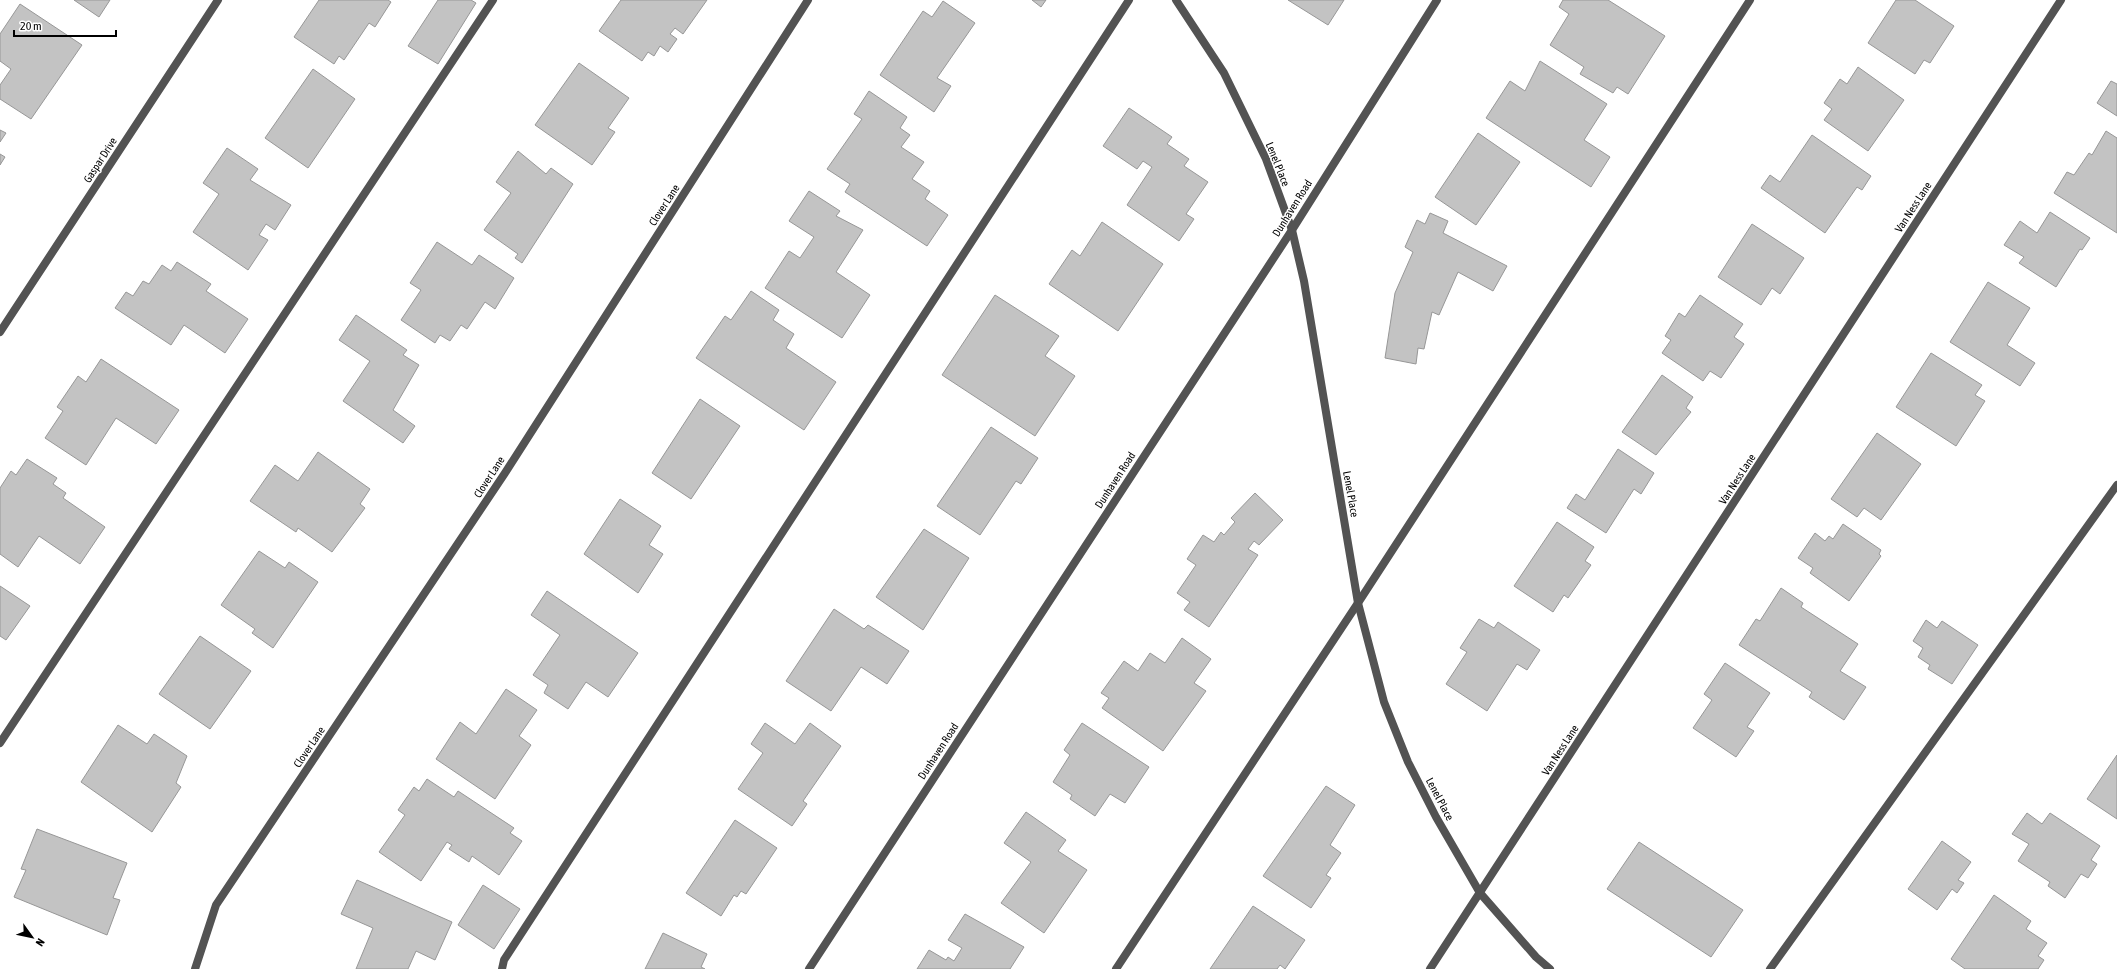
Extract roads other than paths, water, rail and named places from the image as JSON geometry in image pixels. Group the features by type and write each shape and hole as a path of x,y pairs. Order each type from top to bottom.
{"street":[{"name":"Gaspar Drive","path":"0,332 218,0"},
{"path":"0,743 493,0"},
{"name":"Clover Lane","path":"195,969 216,905 505,473 808,0"},
{"path":"502,969 504,960 1129,0"},
{"name":"Lenel Place","path":"1176,0 1224,73 1266,159 1292,230 1304,281 1358,603 1384,702 1408,762 1436,817 1480,892 1536,957 1550,969"},
{"name":"Dunhaven Road","path":"809,969 1292,230 1437,0"},
{"path":"1116,969 1358,603 1750,0"},
{"name":"Van Ness Lane","path":"1430,969 2061,0"},
{"path":"1770,969 2117,485"}]}
